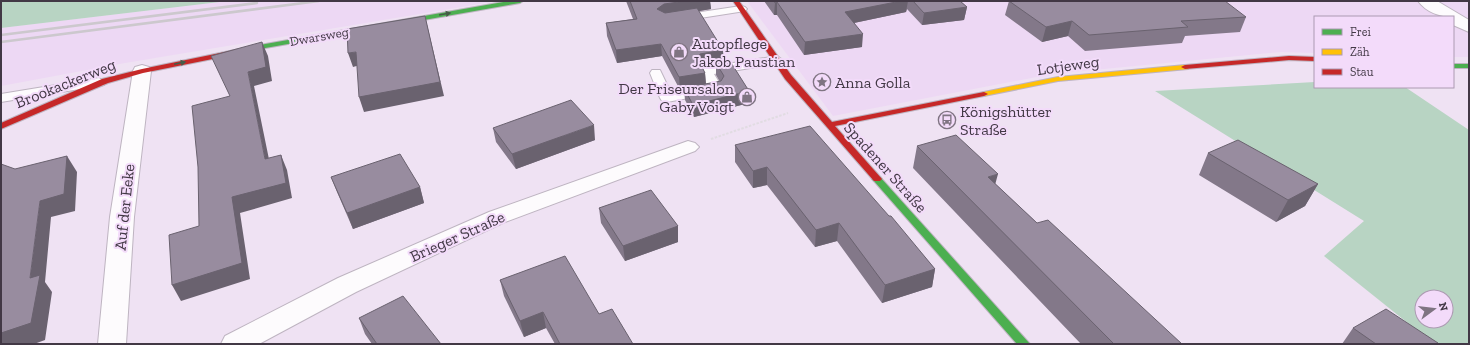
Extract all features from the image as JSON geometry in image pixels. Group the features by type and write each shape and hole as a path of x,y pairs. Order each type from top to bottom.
{"street":[{"name":"Dwarsweg","path":"142,71 236,51 520,1"},
{"path":"1426,1 1450,16"},
{"name":"Spadener Straße","path":"738,5 811,105 1024,344"},
{"path":"1454,18 1469,28"},
{"name":"Lotjeweg","path":"829,125 1058,79 1289,58 1314,59"},
{"path":"1454,66 1469,66"},
{"name":"Brookackerweg","path":"1,126 106,81 142,71"},
{"name":"Auf der Eeke","path":"112,344 122,217 142,71"},
{"name":"Brieger Straße","path":"235,344 347,285 497,217 688,147"}],"lane":[{"path":"673,20 738,5"},
{"path":"656,73 667,98 716,89 706,70 777,60"},
{"path":"1,98 106,81"}],"path":[{"path":"688,147 811,105"}],"shaded area":[{"path":"228,1 498,1 125,63 1,86 1,28"},
{"path":"747,1 1469,1 1469,10 1467,10 1469,11 1469,57 1454,57 1454,16 1314,16 1314,53 1281,52 1052,74 833,116"}],"green space":[{"path":"1,1 228,1 1,28"},
{"path":"1314,82 1314,88 1406,88 1469,130 1469,344 1434,344 1415,329 1454,329 1454,289 1414,289 1414,328 1324,256 1364,221 1155,91"}],"building":[{"path":"630,1 686,1 664,4 657,9 665,13 697,8 723,50 700,54 698,59 705,73 679,77 661,44 616,50 606,23 637,19"},
{"path":"774,1 901,1 845,12 863,34 805,42 777,2 775,3"},
{"path":"913,1 960,1 967,7 924,13"},
{"path":"1009,1 1225,1 1246,17 1181,21 1188,27 1089,35 1072,21 1046,27"},
{"path":"425,16 440,82 359,97 356,52 348,53 347,29"},
{"path":"262,42 266,67 248,72 265,159 281,155 286,183 232,197 242,263 172,285 169,235 199,226 198,167 192,106 230,96 211,56"},
{"path":"730,61 749,91 693,105 684,88 721,81 724,76 716,63"},
{"path":"571,100 594,125 512,154 493,128"},
{"path":"810,126 889,216 891,216 935,269 885,285 839,223 816,230 767,167 753,171 735,145"},
{"path":"956,135 998,174 988,177 1037,223 1048,220 1182,344 1114,344 917,146"},
{"path":"1238,140 1318,184 1288,200 1208,153"},
{"path":"400,154 420,187 347,213 331,177"},
{"path":"67,156 64,194 40,201 30,278 40,275 31,323 1,333 1,164 15,169"},
{"path":"651,190 678,226 623,246 599,208"},
{"path":"565,256 599,314 612,309 633,344 560,344 543,312 520,321 500,280"},
{"path":"403,296 441,344 377,344 359,318"},
{"path":"1386,309 1414,327 1414,329 1417,329 1438,343 1376,344 1353,328"}],"railway":[{"path":"1,42 319,1"},
{"path":"1,35 257,3"}],"traffic: fast":[{"path":"254,48 520,1"},
{"path":"1454,66 1469,66"},
{"path":"877,179 1024,344"}],"traffic: slow":[{"path":"984,94 1058,79 1185,67"}],"traffic: jam":[{"path":"736,1 788,77 877,179"},
{"path":"1,126 105,81 142,71 254,48"},
{"path":"1185,67 1289,58 1314,59"},
{"path":"829,125 984,94"}],"place":[{"name":"Autopflege Jakob Paustian","path":"679,52"},
{"name":"Anna Golla","path":"822,82"},
{"name":"Der Friseursalon Gaby Voigt","path":"747,97"},
{"name":"Königshütter Straße","path":"947,120"}]}
